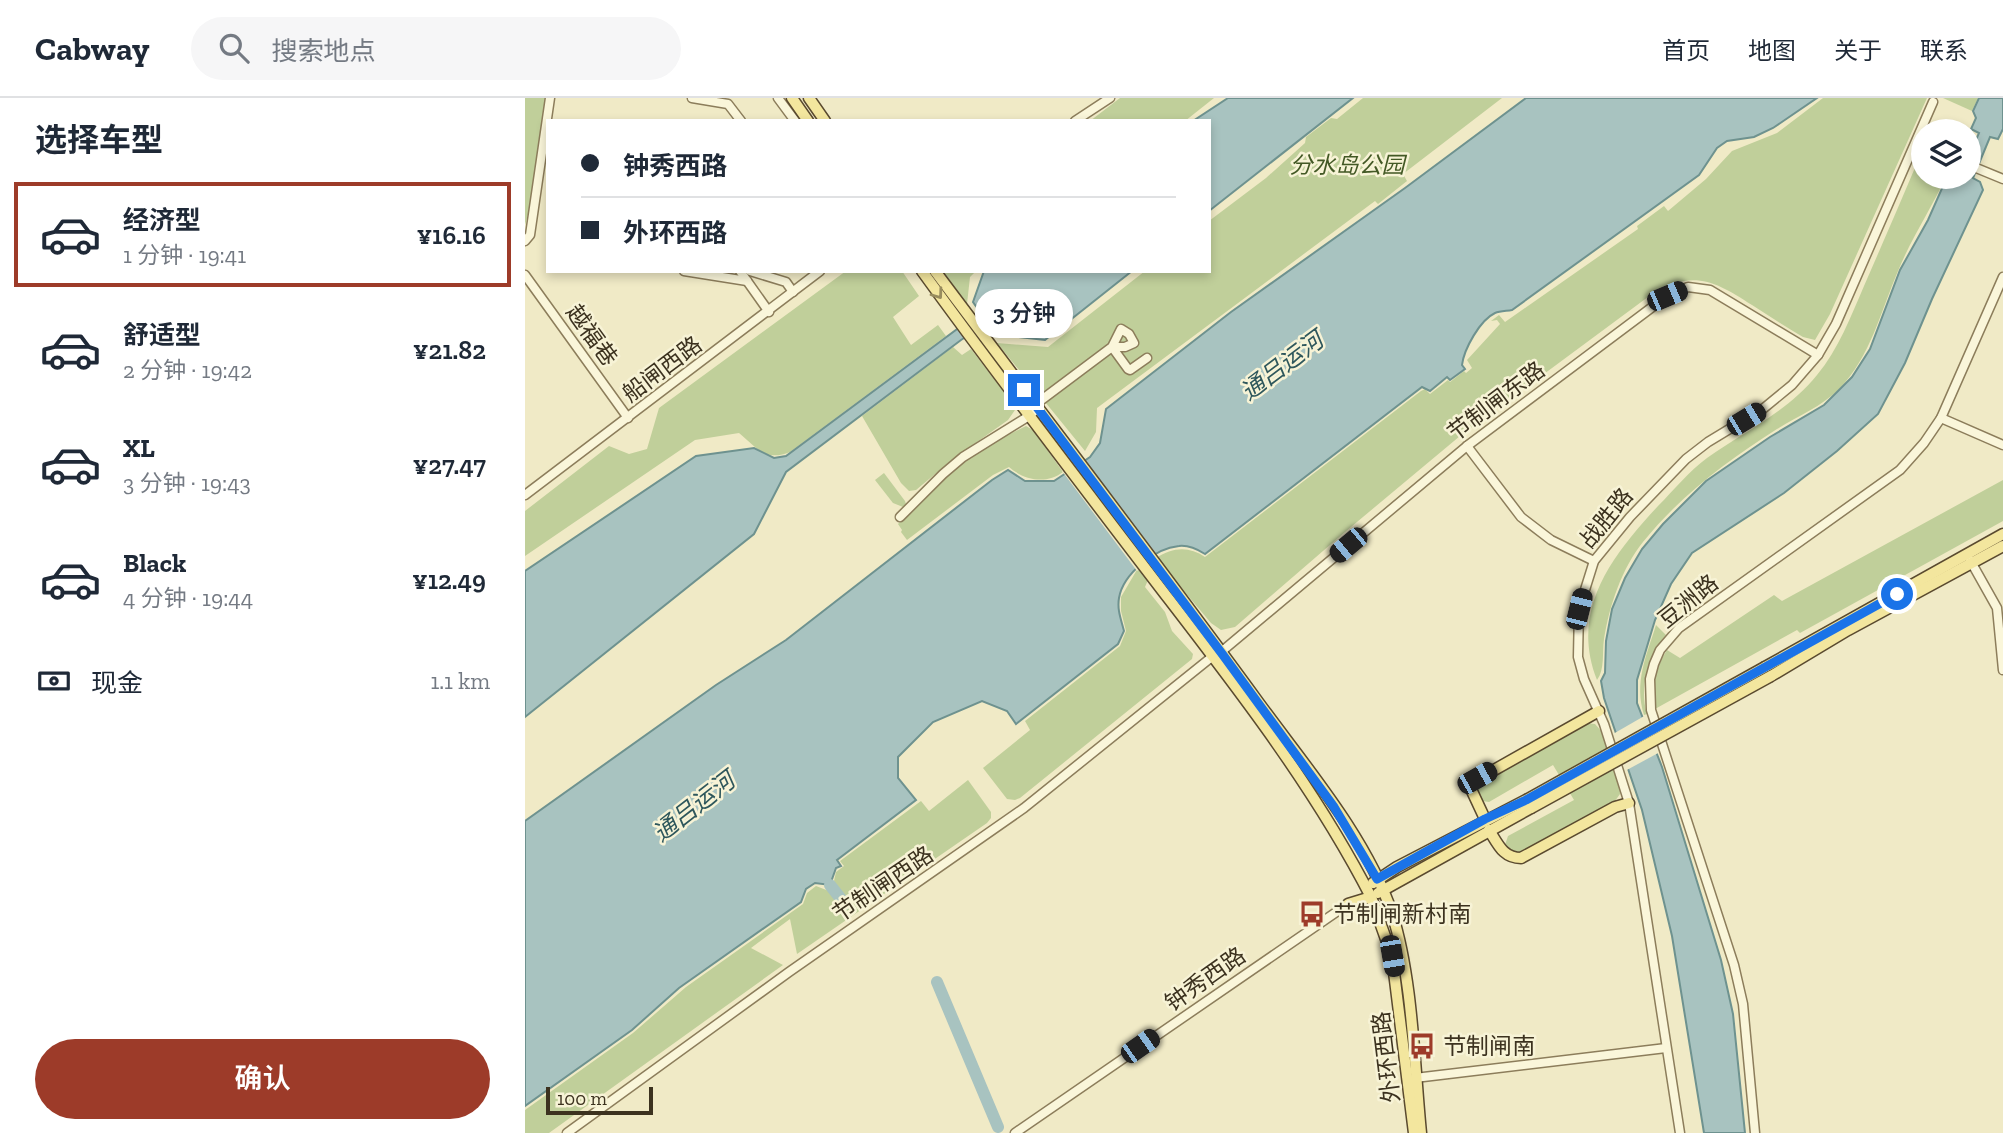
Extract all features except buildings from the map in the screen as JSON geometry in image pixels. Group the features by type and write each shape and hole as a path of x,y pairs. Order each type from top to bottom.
{"main road":[{"path":"792,98 807,119"},
{"path":"809,98 824,119"},
{"path":"923,273 1053,448 1180,606"},
{"path":"936,273 1063,442 1180,606"},
{"path":"1348,904 1369,892 1383,890 1489,830 1528,804 1848,631 1969,559 2003,534"},
{"path":"1969,559 2003,546"},
{"name":"外环西路","path":"1180,606 1334,807 1383,890 1402,951 1421,1133"},
{"name":"外环西路","path":"1217,654 1331,824 1369,892 1392,956 1414,1133"},
{"path":"1485,819 1471,789 1471,783 1599,711"},
{"path":"1489,830 1503,853 1513,858 1521,858 1615,807 1629,803"},
{"path":"1369,892 1377,879 1485,819 1528,804"}],"street":[{"path":"547,119 550,98"},
{"path":"692,98 728,104 739,119"},
{"path":"778,98 794,119"},
{"path":"1078,119 1110,98"},
{"name":"战胜路","path":"1927,119 1933,102"},
{"path":"525,240 530,234 546,125"},
{"name":"战胜路","path":"1680,1133 1629,803 1578,657 1579,609 1594,561 1630,517 1686,459 1708,442 1764,408 1792,385 1818,355 1836,324 1911,162"},
{"path":"1981,170 2003,179"},
{"path":"697,273 747,281"},
{"path":"741,273 769,312"},
{"path":"757,273 786,282 793,292"},
{"name":"船闸西路","path":"525,495 817,273"},
{"name":"越福巷","path":"525,275 628,418"},
{"name":"豆洲路","path":"1755,1133 1743,1004 1734,965 1651,710 1650,680 1660,650 1679,628 1900,470 1924,443 1941,418 2003,277"},
{"name":"节制闸东路","path":"1217,654 1467,446 1667,296 1688,287 1710,290 1818,355"},
{"path":"900,517 963,457 1029,416 1041,401 1112,347 1131,370 1147,358"},
{"path":"1941,418 2003,445"},
{"path":"1467,446 1521,517 1552,540 1594,561"},
{"path":"1969,559 1997,608 2003,670"},
{"name":"节制闸西路","path":"567,1133 778,979 1024,808 1217,654"},
{"name":"钟秀西路","path":"1015,1133 1348,904"},
{"path":"1415,1078 1666,1048"}],"green space":[{"path":"525,98 545,98 536,178 525,225"},
{"path":"1120,98 1214,98 1188,119 1093,119"},
{"name":"分水岛公园","path":"1363,98 1502,98 1403,174 1407,181 1378,204 1375,201 1097,408 1096,432 1085,451 997,343 1048,347 1142,273 1211,273 1211,219 1266,178 1305,143 1306,137 1331,118 1337,119"},
{"path":"1823,98 1927,98 1918,119 1911,119 1911,134 1830,314 1815,340 1803,337 1715,284 1692,280 1667,286 1652,294 1460,436 1235,627 1221,630 1211,623 1156,558 1181,549 1205,557 1421,391 1425,389 1430,394 1448,380 1450,382 1464,371 1466,373 1472,368 1467,360 1500,324 1497,320 1491,321 1499,315 1505,322 1638,229 1637,226 1664,206 1668,211 1706,179 1732,151 1777,133"},
{"path":"1943,98 1978,98 1972,111"},
{"path":"1911,177 1911,189 1940,189 1903,259 1867,348 1850,376 1839,389 1817,406 1777,429 1723,466 1673,509 1635,552 1623,575 1609,614 1603,661 1597,680 1590,654 1588,630 1592,607 1600,585 1626,544 1694,469 1793,400 1825,365 1843,332"},
{"path":"843,273 903,273 919,296 893,317 911,345 938,325 946,336 790,452 774,455 762,452 739,433 695,440 525,556 525,511 609,446 629,454 647,449 659,408"},
{"path":"944,273 974,273 970,277 967,304"},
{"path":"953,347 962,355 971,349 1014,405 1015,410 1008,420 953,459 916,490 909,491 901,483 862,416"},
{"path":"1026,426 1033,430 1063,472 1042,480 1028,478 1009,467 993,475 907,540 898,524 936,484 985,446"},
{"path":"884,473 905,501 903,507 893,503 875,480"},
{"path":"2003,480 2003,521 1655,709 1655,679 1667,650 1680,658 1774,595 1782,601"},
{"path":"1138,568 1148,580 1145,587 1165,612 1172,631 1193,654 1192,659 1020,798 1007,799 983,768 1030,730 1025,721 1120,646 1126,631 1121,597"},
{"path":"1656,625 1666,635 1654,653 1647,673 1644,693 1647,714 1644,715 1641,680"},
{"path":"1586,723 1595,724 1603,733 1621,788 1620,794 1615,801 1521,853 1511,853 1505,845 1508,836 1574,800 1553,765 1489,802 1482,801 1477,796 1478,784"},
{"path":"968,780 991,812 987,823 797,954 790,919 751,948 783,965 549,1133 525,1133 525,1110 633,1033 686,987 803,904 807,893 816,886 829,891 845,908 848,906 834,881 836,872 844,866 840,861 921,801 929,811"}],"water":[{"path":"1228,98 1353,98 1211,209 1211,119 1196,119"},
{"name":"通吕运河","path":"1526,98 1817,98 1773,128 1754,137 1727,141 1717,148 1699,175 1512,310 1497,312 1489,317 1469,343 1463,358 1462,365 1465,369 1450,380 1447,377 1430,391 1422,387 1205,554 1179,546 1160,552 1142,564 1127,580 1119,598 1124,631 1118,644 1016,724 1007,711 982,701 933,722 898,757 898,778 916,800 837,860 841,866 836,868 830,885 815,883 806,889 801,902 679,988 632,1030 525,1106 525,821 716,685 786,640 992,480 1008,470 1025,481 1054,481 1090,457 1100,443 1106,409 1231,312"},
{"path":"1979,98 2003,98 2003,129 1998,139 1990,137 1981,159 1981,119 1976,119 1973,111"},
{"path":"1981,185 1983,190 1905,363 1878,414 1784,493 1692,553 1671,584 1655,620 1637,680 1637,703 1662,767 1721,960 1733,1014 1745,1133 1704,1133 1672,936 1642,810 1604,698 1601,681 1605,673 1606,641 1612,609 1625,578 1642,549 1706,481 1770,437 1824,405 1852,377 1870,349 1900,270 1942,189 1981,189"},
{"path":"983,273 1129,273 1045,340 1001,335 989,322 961,340 786,472 754,534 525,717 525,571 696,456 754,448 774,458 786,456 980,312 973,302"}],"pier":[{"path":"1082,458 1158,558 1137,571 1062,471"},
{"path":"1646,715 1660,752 1625,771 1613,734"}],"waterway":[{"path":"830,885 845,904"},
{"path":"937,982 998,1127"}],"place":[{"name":"节制闸新村南","path":"1312,914"},
{"name":"节制闸南","path":"1422,1046"}],"route":[{"path":"1024,390 1334,807 1377,879 1485,819 1526,800 1897,594"}]}
